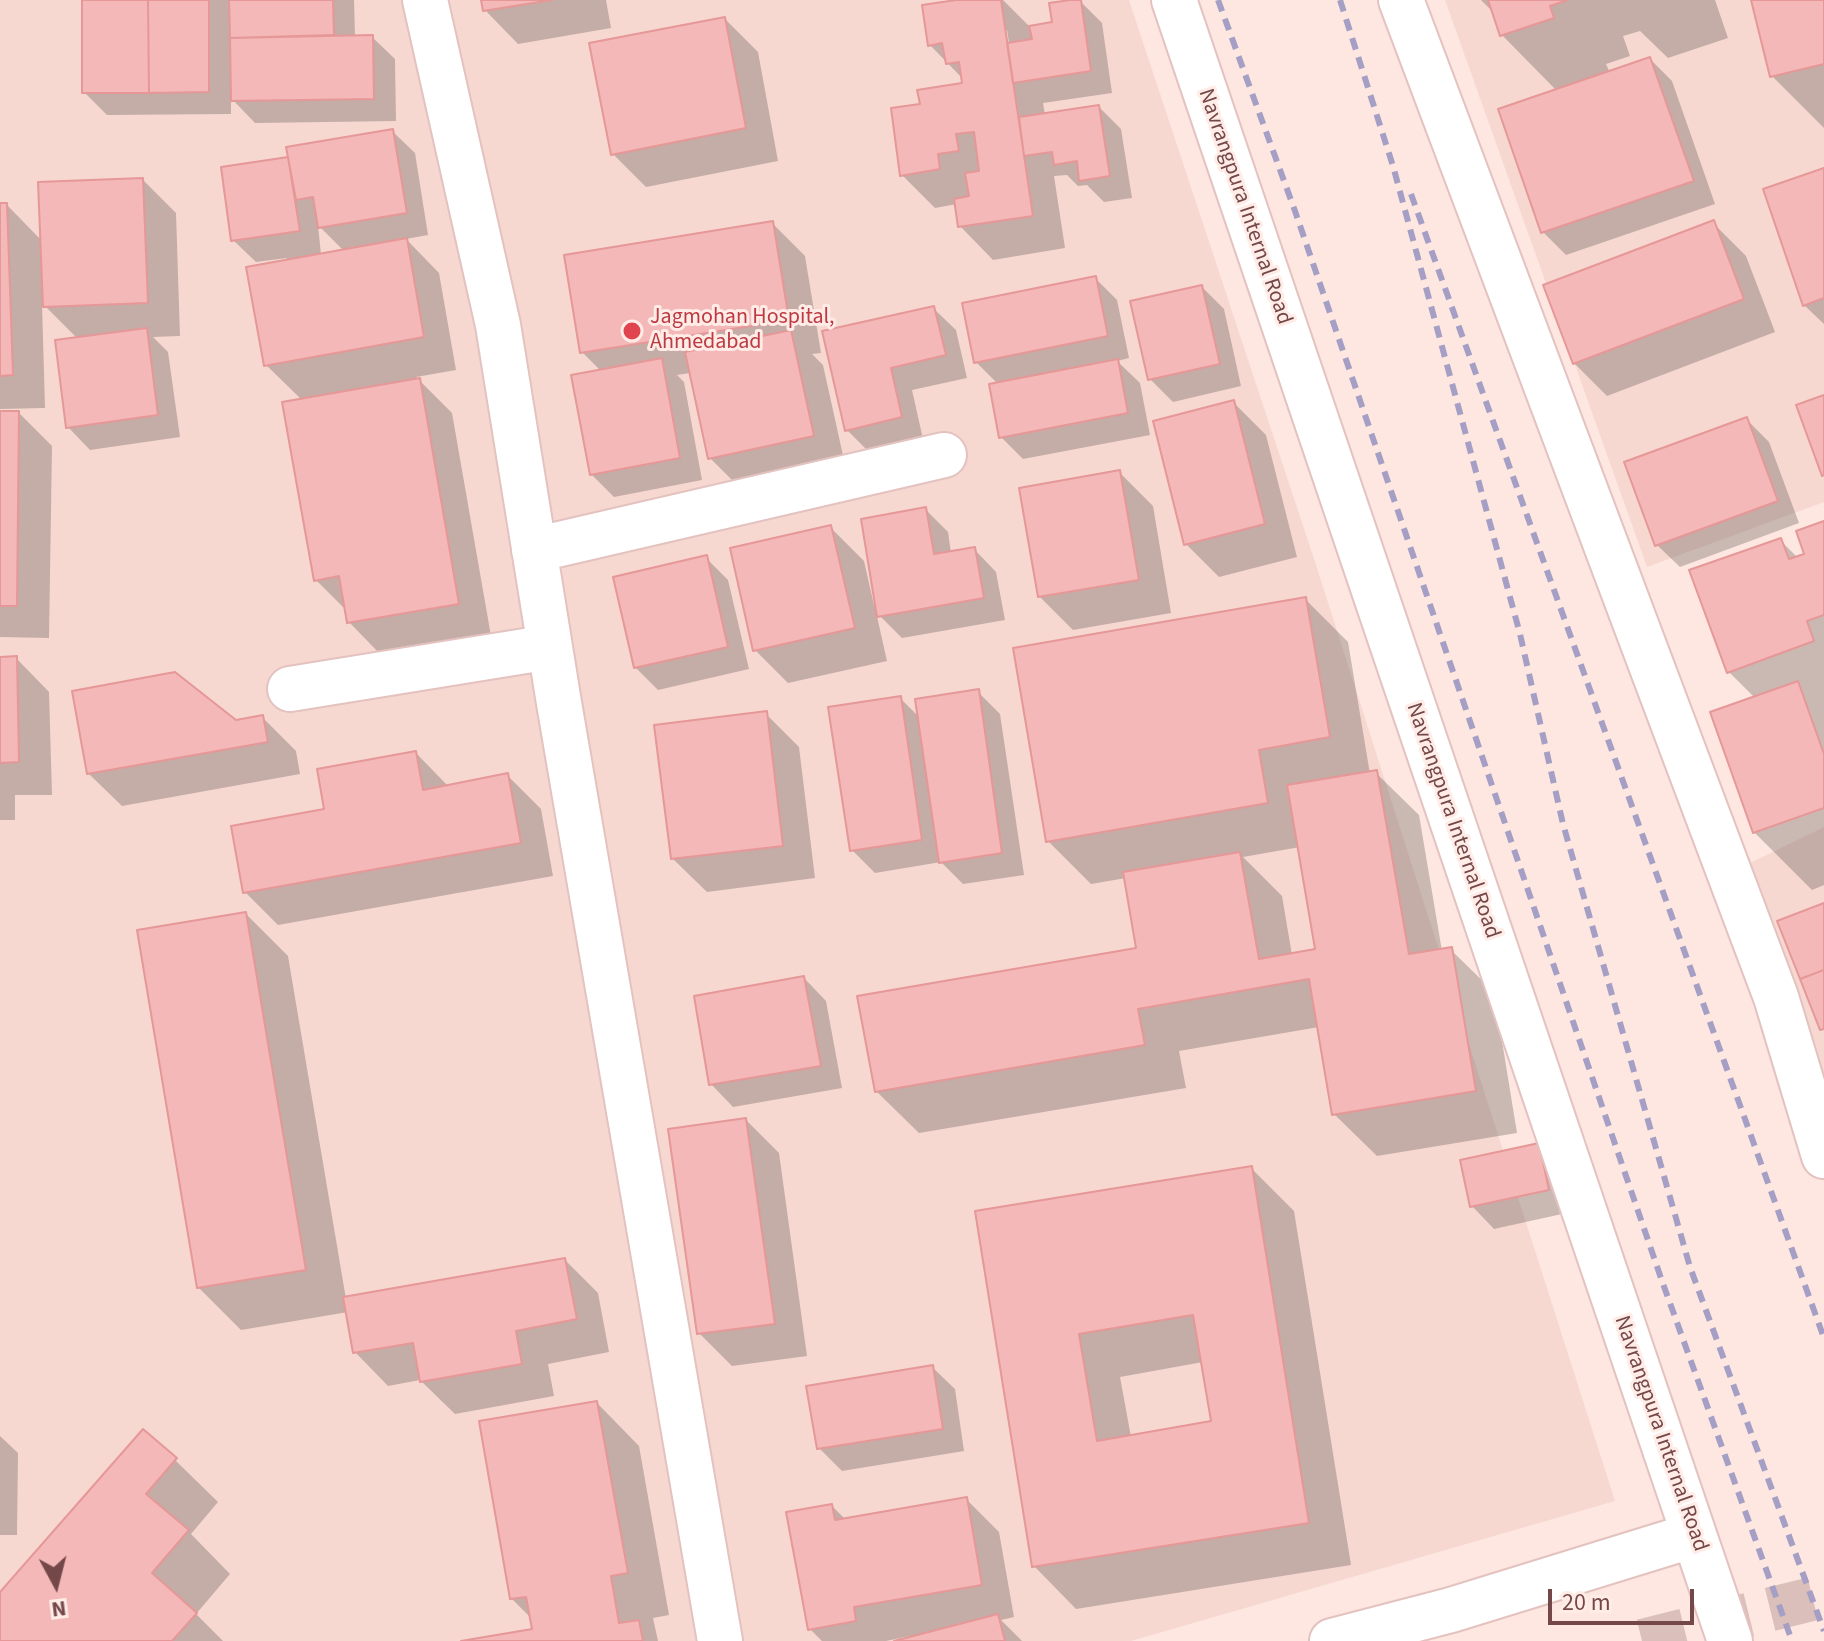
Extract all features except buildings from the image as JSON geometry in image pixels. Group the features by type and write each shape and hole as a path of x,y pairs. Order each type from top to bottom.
{"street":[{"path":"425,0 498,325 720,1641"},
{"name":"Navrangpura Internal Road","path":"1174,0 1730,1641"},
{"path":"1401,0 1771,982 1824,1156"},
{"path":"534,550 944,455"},
{"path":"290,689 550,647"},
{"path":"1332,1641 1451,1610 1694,1535"}],"shaded area":[{"path":"0,0 1129,0 1317,568 1615,1501 1131,1641 0,1641"},
{"path":"1445,0 1824,0 1824,502 1647,567"},
{"path":"1824,827 1824,1079 1748,864"}],"tunnel":[{"path":"1642,1641 1824,1596"}],"railway":[{"path":"1218,0 1295,211 1662,1281 1792,1641"},
{"path":"1340,0 1393,166 1520,634 1563,824 1690,1267 1824,1631"},
{"path":"1411,194 1824,1338"}],"place":[{"name":"Jagmohan Hospital, Ahmedabad","path":"632,331"}]}
